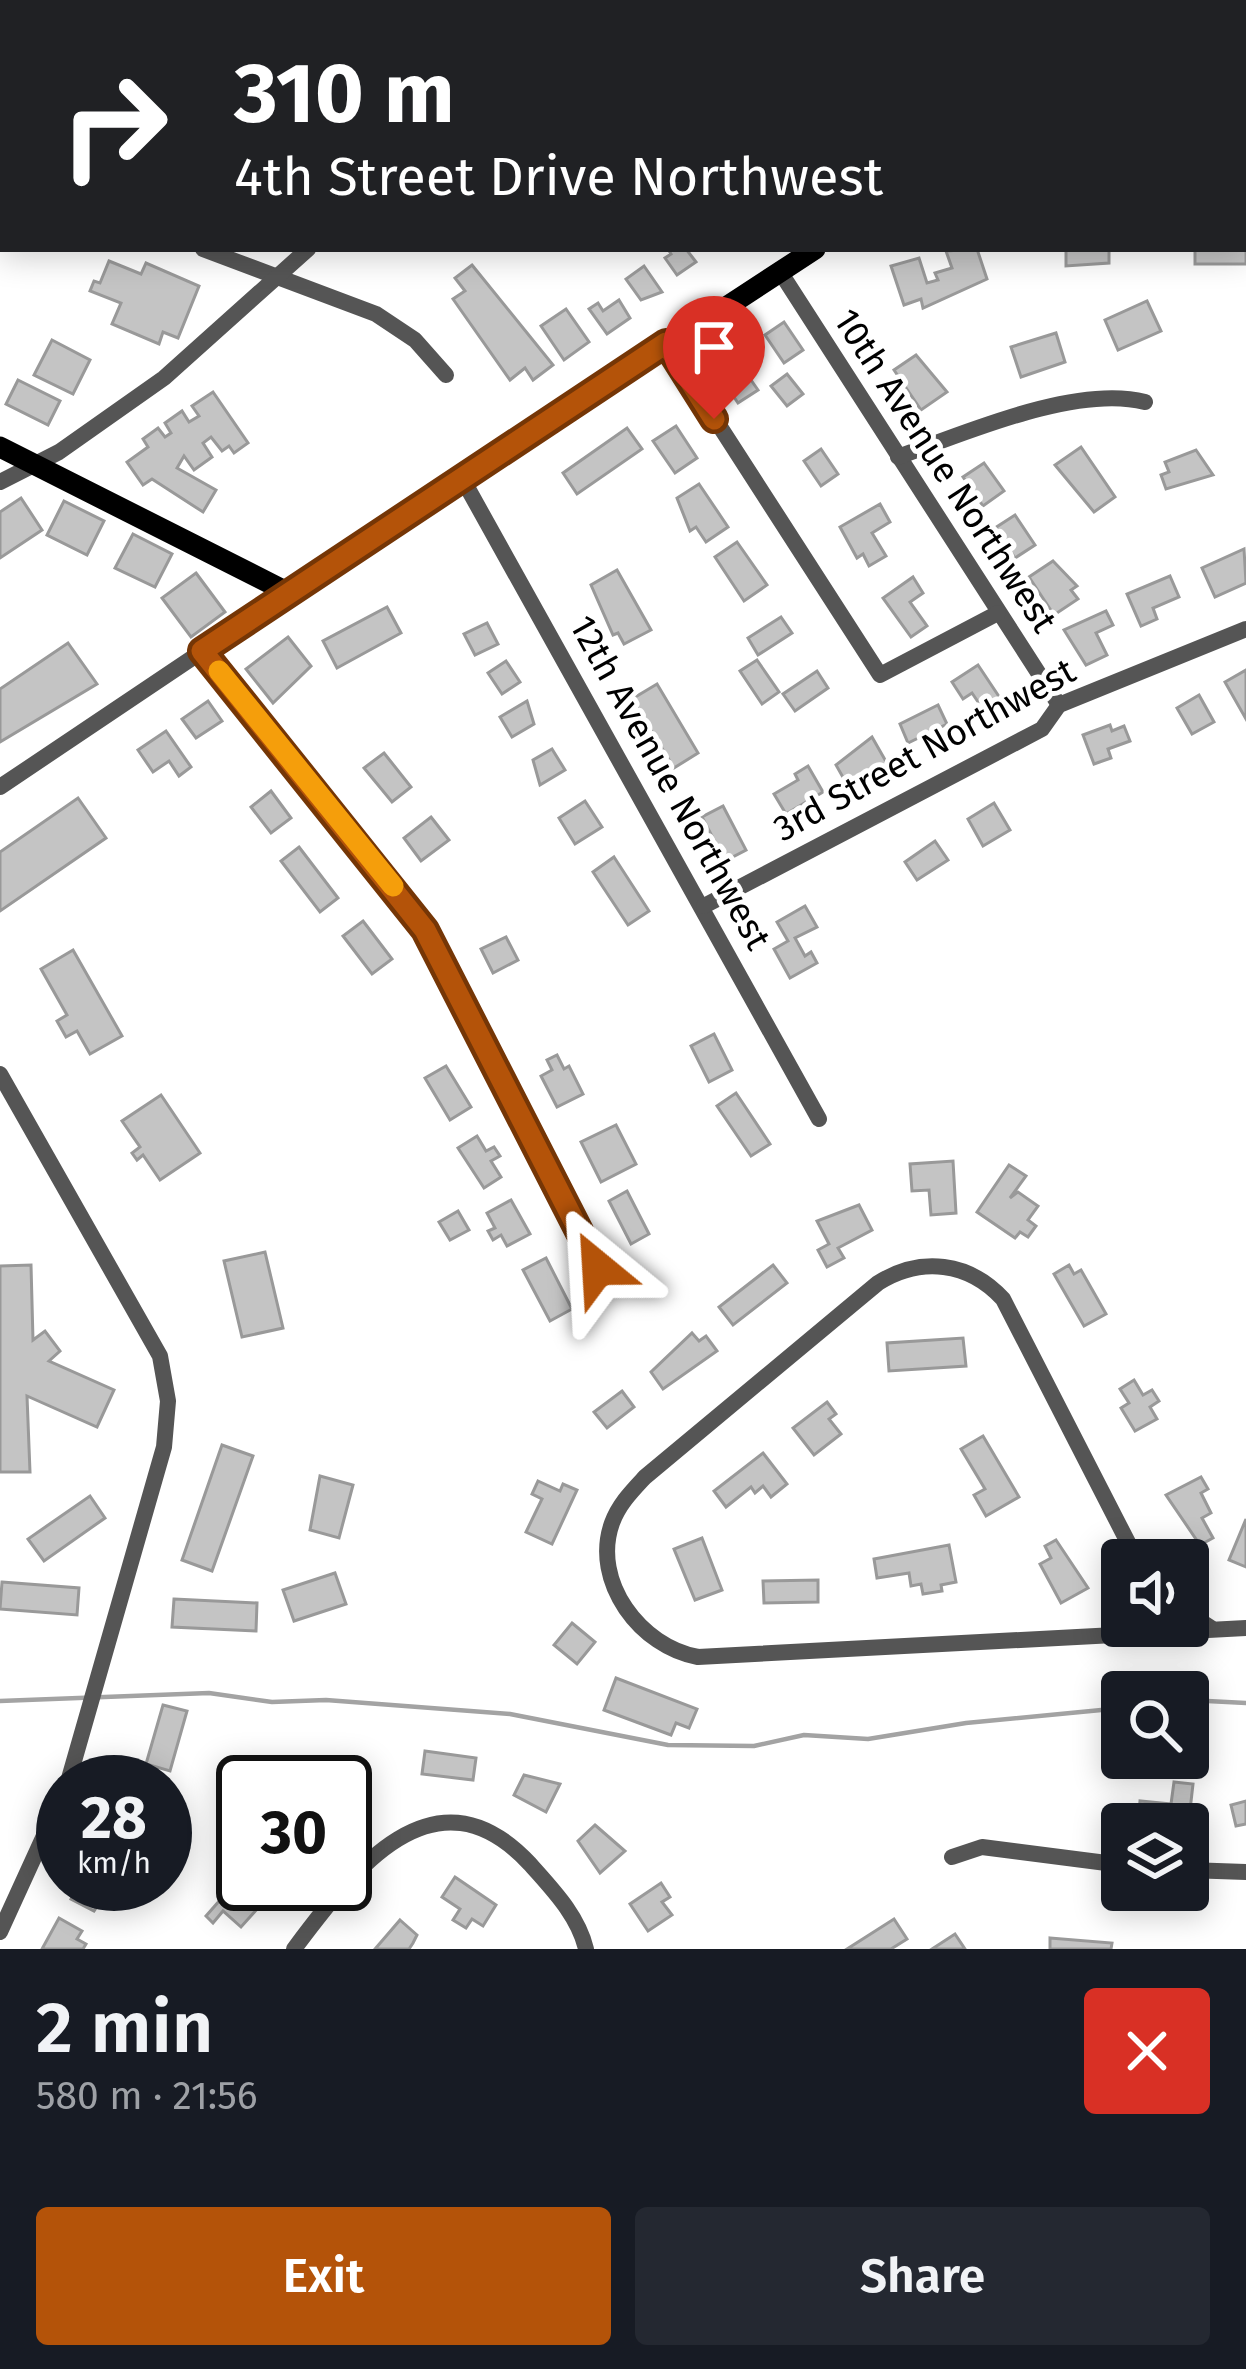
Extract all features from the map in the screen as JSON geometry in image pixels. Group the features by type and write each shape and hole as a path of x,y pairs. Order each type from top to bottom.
{"main road":[{"path":"0,447 289,593 810,252"}],"street":[{"path":"210,252 376,314 415,340 446,375"},
{"path":"0,482 164,378 304,252"},
{"name":"10th Avenue Northwest","path":"779,270 1059,705"},
{"path":"666,343 880,676 998,613"},
{"path":"898,457 1078,401 1114,394 1145,403"},
{"name":"12th Avenue Northwest","path":"462,478 819,1119"},
{"path":"0,787 289,593"},
{"name":"3rd Street Northwest","path":"704,906 1042,729 1059,705 1246,629"},
{"path":"202,651 425,930 598,1268"},
{"path":"0,1074 160,1356 166,1381 164,1447 76,1755"},
{"path":"1101,1634 698,1657 665,1646 638,1626 620,1597 608,1550 620,1506 645,1477 878,1283 903,1270 930,1265 970,1274 1003,1299 1126,1539"},
{"path":"1211,1628 1246,1628"},
{"path":"295,1949 334,1897 391,1840 444,1822 481,1831 515,1850 577,1923 586,1949"},
{"path":"952,1857 982,1847 1101,1862"},
{"path":"0,1932 36,1853"},
{"path":"1209,1871 1246,1872"}],"building":[{"path":"688,252 696,262 677,275 665,258"},
{"path":"946,252 978,252 987,279 923,308 921,299 904,305 891,266 919,258 927,283 938,280 935,273 952,268"},
{"path":"1066,252 1109,252 1109,263 1066,266"},
{"path":"1195,252 1246,252 1246,264 1195,264"},
{"path":"109,261 141,274 146,263 199,286 178,338 163,332 159,344 112,324 121,303 90,291 94,281 100,283"},
{"path":"472,265 553,365 533,380 525,368 510,380 453,299 465,291 455,278"},
{"path":"644,266 662,292 641,300 626,279"},
{"path":"619,300 630,318 607,334 589,309 598,303 603,311"},
{"path":"1147,301 1161,331 1118,350 1105,320"},
{"path":"566,309 589,342 564,360 541,326"},
{"path":"784,322 803,350 784,363 765,335"},
{"path":"1056,333 1065,362 1021,377 1011,347"},
{"path":"52,340 90,360 73,394 34,375"},
{"path":"732,353 758,390 738,403 713,366"},
{"path":"916,355 947,392 921,410 894,370"},
{"path":"787,374 803,394 787,406 771,386"},
{"path":"18,380 60,401 48,425 6,404"},
{"path":"213,392 248,443 234,453 229,446 222,451 211,437 203,443 212,457 194,470 184,456 177,468 216,490 203,512 152,479 143,485 127,462 148,447 143,439 158,428 165,437 171,433 165,423 182,411 189,422 199,416 192,406"},
{"path":"676,426 697,458 675,473 653,441"},
{"path":"627,428 642,449 577,494 563,473"},
{"path":"1081,447 1115,497 1094,512 1055,465"},
{"path":"821,449 838,474 821,486 804,461"},
{"path":"1196,450 1213,475 1166,489 1161,475 1169,472 1165,462"},
{"path":"984,463 1004,491 983,506 963,477"},
{"path":"699,484 728,527 706,542 696,527 690,531 677,498"},
{"path":"21,498 42,530 0,558 0,512"},
{"path":"64,501 104,521 87,555 47,535"},
{"path":"880,504 890,522 872,533 886,556 869,566 863,554 857,558 840,527"},
{"path":"1015,515 1035,545 1015,558 995,528"},
{"path":"133,534 172,554 155,587 115,568"},
{"path":"737,542 767,585 744,601 715,557"},
{"path":"1244,549 1246,583 1215,597 1202,568"},
{"path":"1053,561 1077,586 1071,590 1078,599 1054,615 1029,577"},
{"path":"617,570 651,630 624,644 618,633 613,635 591,585"},
{"path":"196,573 225,612 191,637 162,598"},
{"path":"1170,576 1179,597 1153,608 1157,619 1141,626 1127,594"},
{"path":"913,577 923,593 910,602 927,626 911,637 883,598"},
{"path":"387,607 401,633 337,668 323,641"},
{"path":"1106,611 1113,625 1096,633 1107,655 1086,665 1064,630"},
{"path":"781,617 792,633 758,655 748,638"},
{"path":"487,623 498,644 475,655 464,634"},
{"path":"288,637 311,666 273,703 246,669"},
{"path":"68,643 97,684 0,742 0,689"},
{"path":"757,660 779,692 762,704 740,671"},
{"path":"506,661 520,682 502,694 488,673"},
{"path":"978,665 1010,713 993,724 972,693 963,699 952,682"},
{"path":"1246,670 1246,719 1225,682"},
{"path":"817,671 828,688 795,711 783,694"},
{"path":"657,684 698,753 674,768 632,699"},
{"path":"1199,695 1214,722 1192,734 1177,708"},
{"path":"208,701 222,721 196,738 182,719"},
{"path":"527,701 534,724 512,737 500,717"},
{"path":"938,705 947,724 908,743 900,724"},
{"path":"1110,725 1112,731 1124,726 1130,741 1108,749 1111,758 1094,764 1083,735"},
{"path":"166,731 191,767 179,776 169,761 153,772 138,750"},
{"path":"872,737 888,765 849,788 836,765"},
{"path":"552,749 565,770 540,785 533,760"},
{"path":"384,753 411,787 392,802 364,768"},
{"path":"808,766 823,792 786,814 774,794 798,780 795,774"},
{"path":"271,791 291,818 271,833 251,807"},
{"path":"78,798 106,838 0,911 0,852"},
{"path":"585,801 602,827 575,844 559,818"},
{"path":"994,803 1010,830 983,846 968,819"},
{"path":"723,806 746,850 725,861 702,817"},
{"path":"431,817 449,840 421,861 404,838"},
{"path":"935,841 948,860 917,880 905,862"},
{"path":"299,847 338,898 320,912 281,861"},
{"path":"614,857 649,911 628,925 593,872"},
{"path":"805,906 817,927 795,938 805,956 811,952 817,963 790,978 774,949 788,941 777,922"},
{"path":"363,921 392,959 372,974 343,936"},
{"path":"506,937 518,960 493,973 481,949"},
{"path":"73,950 122,1036 90,1054 77,1031 66,1037 57,1021 67,1015 41,969"},
{"path":"714,1034 732,1070 709,1082 691,1046"},
{"path":"557,1055 564,1069 569,1066 583,1094 557,1107 541,1076 552,1070 547,1060"},
{"path":"446,1066 471,1107 450,1120 425,1078"},
{"path":"736,1093 770,1144 751,1156 717,1106"},
{"path":"161,1095 200,1153 160,1180 143,1155 137,1160 132,1153 140,1147 122,1121"},
{"path":"616,1125 636,1164 601,1182 581,1142"},
{"path":"477,1136 486,1151 494,1147 500,1156 491,1161 501,1177 484,1188 458,1148"},
{"path":"953,1161 956,1213 931,1215 929,1190 912,1191 910,1164"},
{"path":"1009,1165 1026,1176 1010,1198 1018,1192 1038,1206 1028,1220 1036,1226 1028,1237 1020,1232 1015,1238 977,1212"},
{"path":"627,1191 649,1234 631,1244 609,1201"},
{"path":"511,1200 530,1234 507,1246 501,1235 493,1240 488,1231 495,1228 487,1213"},
{"path":"859,1205 872,1230 838,1248 844,1258 827,1267 818,1250 829,1244 817,1221"},
{"path":"458,1211 469,1230 450,1240 439,1222"},
{"path":"265,1252 283,1328 242,1337 224,1261"},
{"path":"546,1258 572,1309 550,1321 523,1270"},
{"path":"31,1265 33,1340 45,1331 60,1351 49,1361 114,1390 97,1427 27,1396 30,1472 0,1472 0,1266"},
{"path":"773,1265 787,1283 733,1325 719,1307"},
{"path":"1069,1265 1074,1274 1081,1270 1106,1314 1084,1326 1054,1274"},
{"path":"692,1333 699,1341 706,1336 717,1351 663,1389 651,1372"},
{"path":"963,1338 966,1366 889,1371 887,1343"},
{"path":"1134,1380 1143,1395 1152,1390 1159,1401 1150,1407 1157,1419 1135,1431 1121,1408 1129,1403 1120,1389"},
{"path":"622,1391 634,1407 607,1428 594,1412"},
{"path":"827,1402 836,1414 829,1419 841,1434 814,1455 793,1428"},
{"path":"983,1436 1019,1497 986,1516 974,1495 985,1489 961,1449"},
{"path":"222,1445 253,1456 212,1571 182,1560"},
{"path":"763,1453 787,1484 771,1497 763,1486 755,1493 751,1487 726,1507 714,1491"},
{"path":"320,1476 353,1485 339,1538 310,1530"},
{"path":"1201,1477 1208,1489 1201,1493 1211,1513 1202,1518 1213,1538 1196,1539 1166,1495"},
{"path":"538,1481 560,1491 563,1484 577,1490 552,1544 526,1532 542,1499 532,1494"},
{"path":"90,1496 105,1518 44,1561 28,1539"},
{"path":"1246,1519 1246,1567 1229,1560"},
{"path":"702,1538 722,1590 695,1600 674,1549"},
{"path":"1056,1540 1088,1588 1061,1603 1040,1564 1051,1558 1045,1546"},
{"path":"949,1545 956,1582 941,1585 942,1591 923,1594 921,1584 911,1586 909,1573 877,1578 874,1559"},
{"path":"335,1573 346,1604 294,1621 283,1590"},
{"path":"818,1580 818,1602 764,1603 763,1581"},
{"path":"2,1582 79,1588 77,1615 0,1609"},
{"path":"174,1599 257,1603 256,1631 172,1627"},
{"path":"572,1623 595,1642 577,1664 554,1645"},
{"path":"616,1678 697,1709 689,1728 676,1723 671,1735 604,1710"},
{"path":"163,1705 187,1711 175,1755 149,1755"},
{"path":"425,1751 476,1758 473,1780 422,1774"},
{"path":"524,1775 560,1784 546,1812 514,1795"},
{"path":"1174,1782 1193,1784 1191,1803 1171,1803"},
{"path":"1246,1801 1246,1824 1236,1826 1231,1805"},
{"path":"595,1825 625,1851 600,1873 578,1841"},
{"path":"455,1877 496,1905 483,1926 472,1919 466,1928 453,1920 460,1909 442,1897"},
{"path":"661,1883 670,1897 662,1902 672,1915 648,1931 630,1904"},
{"path":"216,1905 216,1911 223,1911 213,1923 206,1916"},
{"path":"223,1911 255,1911 241,1927"},
{"path":"59,1918 82,1931 77,1939 86,1944 83,1949 42,1949"},
{"path":"894,1919 907,1939 891,1949 847,1949"},
{"path":"400,1920 417,1935 409,1949 375,1949"},
{"path":"955,1934 965,1949 932,1949"},
{"path":"1050,1938 1112,1943 1111,1949 1050,1949"}],"waterway":[{"path":"0,1701 209,1693 272,1702 326,1700 510,1714 668,1745 754,1746 804,1735 868,1739 966,1723 1101,1710"},
{"path":"1209,1701 1246,1703"}],"slow traffic":[{"path":"219,671 393,886"}],"route":[{"path":"598,1268 425,930 202,651 666,343 714,419"}]}
